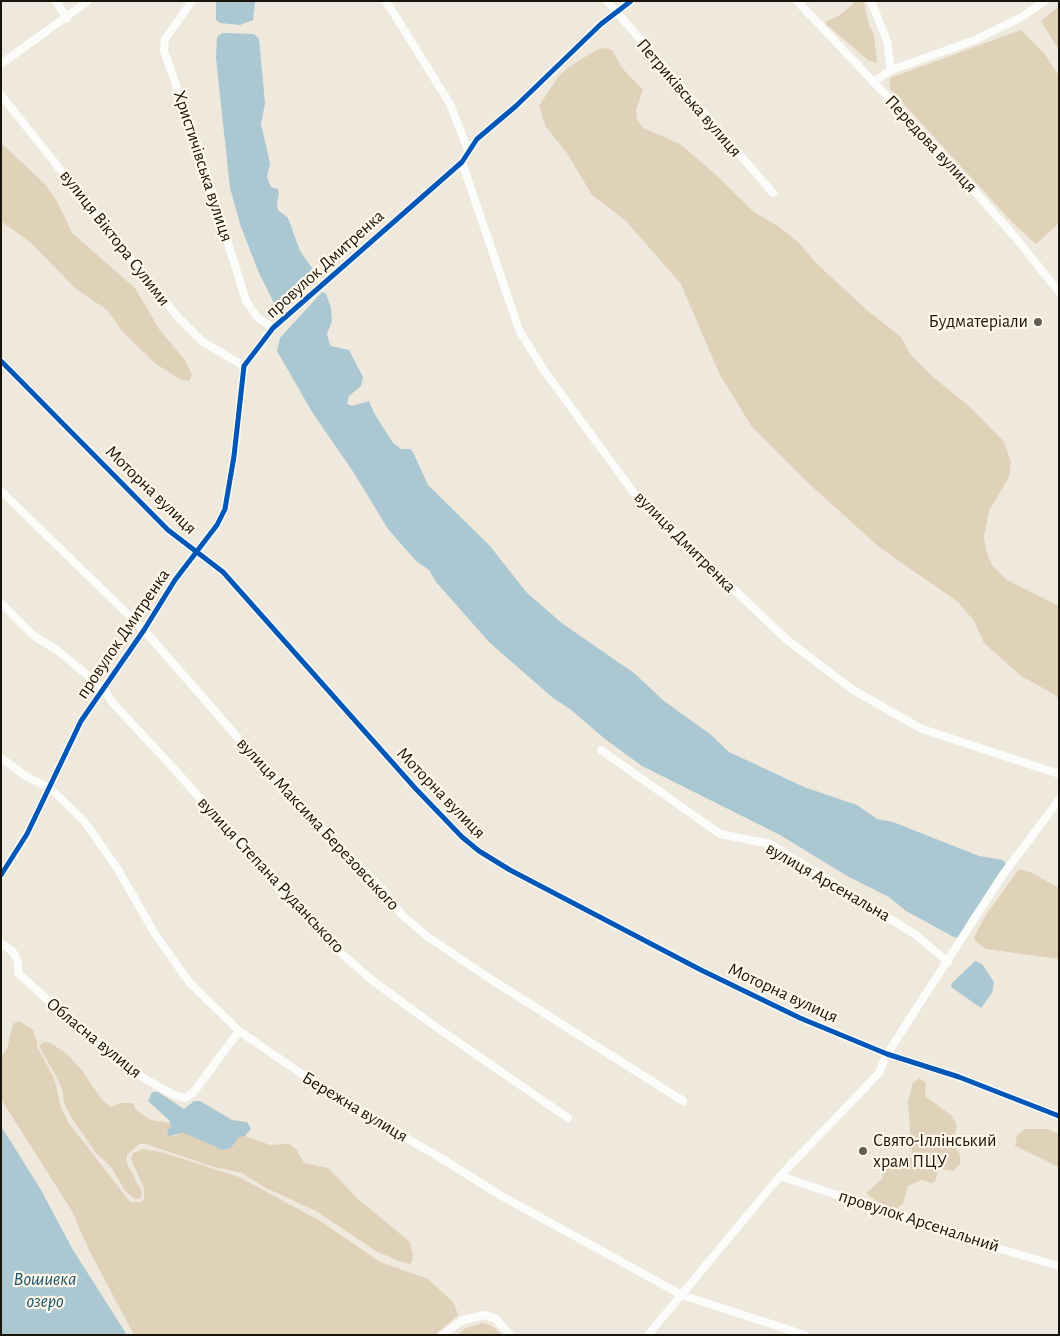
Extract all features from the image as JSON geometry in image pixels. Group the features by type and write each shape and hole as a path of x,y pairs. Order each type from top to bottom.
{"street":[{"path":"56,1 67,18"},
{"path":"1,64 88,1"},
{"name":"Христичівська вулиця","path":"192,1 165,39 164,51 198,146 246,302 257,318 273,328"},
{"path":"386,1 450,104 468,150"},
{"name":"Петриківська вулиця","path":"607,1 616,14 772,193"},
{"name":"провулок Дмитренка","path":"1,875 27,834 75,731 105,690 174,580 198,552 225,509 234,456 244,366 273,328 462,162 468,150 601,24 631,1"},
{"name":"Передова вулиця","path":"797,1 940,152 1015,237 1059,292"},
{"path":"871,1 887,41 891,70"},
{"name":"Передова вулиця","path":"874,82 891,70 975,40 1020,18 1046,1"},
{"name":"вулиця Віктора Сулими","path":"1,95 177,316 203,342 244,366"},
{"name":"вулиця Дмитренка","path":"462,162 519,330 545,372 637,497 786,639 853,690 922,728 1059,774"},
{"name":"Моторна вулиця","path":"1,361 168,530 223,572 415,788 479,852 701,970 800,1018 887,1054 958,1077 1059,1116"},
{"name":"вулиця Максима Березовського","path":"1,491 144,630 280,786 381,888 402,915 428,937 484,975 683,1101"},
{"name":"вулиця Степана Руданського","path":"1,603 34,636 57,650 105,690 111,701 177,772 271,880 342,954 428,1022 568,1118"},
{"name":"вулиця Арсенальна","path":"602,750 720,834 770,844 916,934 948,962"},
{"name":"Бережна вулиця","path":"1,758 27,777 50,788 84,821 117,868 155,934 189,982 239,1031 340,1100 498,1194 682,1295 805,1335"},
{"path":"652,1333 780,1176 878,1073 887,1054 1002,876 1059,800"},
{"name":"Обласна вулиця","path":"1,943 12,952 18,962 18,973 62,1013 120,1062 176,1096 185,1098 193,1093 239,1031"},
{"name":"провулок Арсенальний","path":"780,1176 990,1246 1059,1266"},
{"path":"442,1335 463,1320 485,1315 496,1319 510,1335"}],"shaded area":[{"path":"856,1 864,1 869,25 874,35 877,63 868,60 826,24 827,21 839,16"},
{"path":"1059,6 1059,50 1041,21"},
{"path":"1021,30 1044,53 1059,76 1059,223 1036,244 1012,222 890,89 890,78"},
{"path":"608,48 612,50 622,68 643,90 636,110 637,119 643,128 680,144 715,174 755,213 778,226 798,242 816,263 868,311 901,337 911,355 933,377 970,407 1004,442 1011,462 1009,477 989,511 984,536 986,551 992,565 1007,580 1059,606 1059,699 1054,694 1021,676 984,643 974,621 958,602 879,547 805,480 752,427 720,375 681,284 625,220 592,195 567,153 546,127 539,106 558,77 569,67 598,49"},
{"path":"1,143 45,184 58,203 72,233 135,288 159,329 185,360 192,375 189,381 181,380 156,364 123,332 107,310 75,288 30,242 1,221"},
{"path":"1019,869 1032,873 1059,888 1059,959 986,949 976,942 974,937 986,915"},
{"path":"19,1021 33,1030 37,1047 54,1078 61,1107 68,1122 130,1202 142,1202 144,1199 144,1188 131,1159 133,1153 143,1149 161,1152 239,1177 320,1221 380,1262 428,1279 454,1303 458,1315 435,1335 134,1335 89,1250 72,1211 1,1099 1,1057 7,1049 13,1024"},
{"path":"44,1042 50,1043 66,1053 81,1069 102,1100 111,1107 120,1103 133,1103 136,1110 151,1120 170,1123 172,1137 184,1133 222,1150 231,1148 239,1137 245,1136 270,1145 289,1144 296,1149 304,1163 328,1168 359,1200 410,1242 413,1256 412,1262 409,1264 399,1261 376,1251 316,1211 264,1187 242,1173 214,1167 146,1144 139,1144 127,1155 127,1164 142,1192 141,1198 135,1199 126,1192 111,1167 96,1153 71,1117 64,1103 62,1089 39,1046"},
{"path":"919,1078 926,1083 925,1096 952,1116 957,1126 953,1142 960,1155 960,1164 953,1171 939,1169 935,1181 932,1183 921,1180 908,1186 903,1204 897,1208 889,1208 866,1193 882,1179 887,1158 908,1159 912,1157 908,1101 913,1083"},
{"path":"1025,1129 1047,1129 1059,1134 1059,1167 1015,1146 1017,1135"},
{"path":"482,1323 492,1326 502,1335 457,1335 466,1328"}],"water":[{"path":"216,1 255,1 253,20 240,25 220,23 216,20"},
{"path":"222,33 254,34 259,39 265,103 261,124 270,163 267,177 271,187 278,189 278,210 288,218 300,251 315,272 313,279 300,289 282,310 279,310 274,303 259,273 241,227 230,188 216,58 217,37"},
{"path":"322,292 326,294 331,308 332,321 327,334 329,342 331,346 349,350 363,377 361,386 349,396 347,404 352,406 369,401 374,413 393,443 401,449 410,449 413,452 428,485 490,546 527,593 563,624 634,673 664,701 710,734 729,752 804,787 857,805 877,819 893,822 979,856 1003,860 1006,864 1004,868 969,919 961,935 957,938 952,936 906,911 889,897 847,876 780,835 642,766 605,739 570,709 553,698 490,643 436,582 429,570 416,561 388,529 352,470 312,412 277,351 280,338"},
{"path":"975,961 982,964 994,982 992,993 981,1008 951,987 952,983"},
{"path":"152,1092 158,1092 184,1109 194,1101 200,1101 232,1120 247,1122 251,1129 245,1136 239,1137 231,1148 222,1150 184,1133 169,1136 167,1131 171,1126 169,1120 148,1101"},
{"name":"Вошивка озеро","path":"1,1126 41,1190 73,1250 127,1335 1,1335"}],"cycle path":[{"path":"1,875 27,834 81,721 144,630 175,580 217,525 225,509 234,456 244,366 273,328 462,162 477,139 516,106 601,24 631,1"},
{"path":"1,361 168,530 223,572 415,788 462,837 479,851 510,870 701,970 800,1018 887,1054 959,1077 1059,1116"}],"place":[{"name":"Будматеріали","path":"1038,322"},
{"name":"Свято-Іллінський храм ПЦУ","path":"863,1151"}]}
